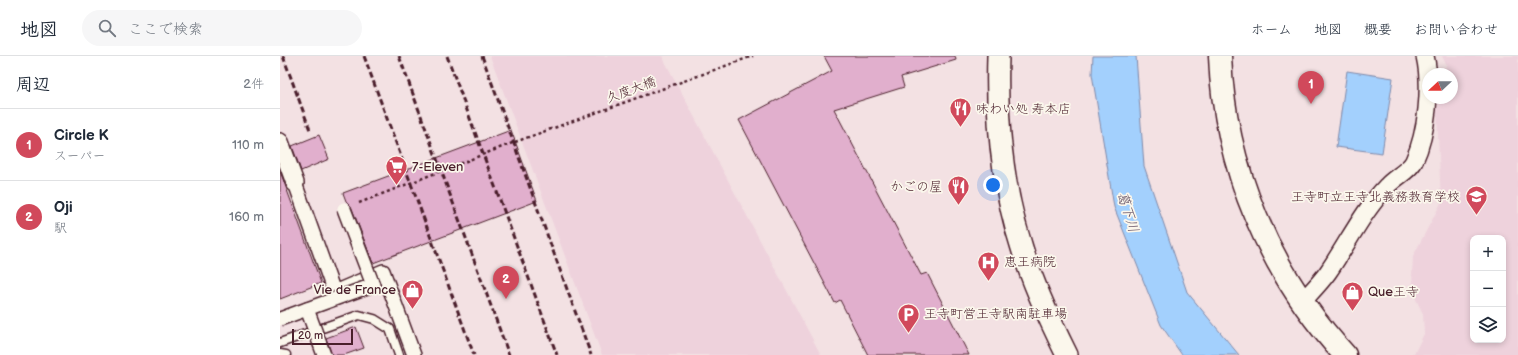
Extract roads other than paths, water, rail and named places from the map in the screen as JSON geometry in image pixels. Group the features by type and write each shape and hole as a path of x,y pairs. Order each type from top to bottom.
{"highway":[{"path":"1220,56 1224,99 1235,158 1254,214 1280,268 1302,302 1345,355"}],"street":[{"path":"998,56 997,87 999,130 1004,173 1012,212 1022,249 1040,295 1067,355"},
{"path":"1302,302 1328,272 1351,234 1387,186 1413,164 1418,152 1425,120 1428,68 1425,56"},
{"path":"280,142 334,292 383,271 414,355"},
{"path":"281,317 307,309 373,284 344,209"},
{"path":"307,309 324,355"}],"lane":[{"path":"280,343 359,315 374,319 390,329 400,355"},
{"path":"280,354 286,355"}],"water":[{"name":"葛下川","path":"1093,56 1136,56 1144,166 1187,292 1239,355 1182,355 1161,325 1114,207 1092,74"},
{"path":"1347,71 1393,78 1382,153 1336,147"}],"railway":[{"path":"283,56 310,130"},
{"path":"364,56 474,355"},
{"path":"399,56 509,355"},
{"path":"447,56 557,355"},
{"path":"482,56 591,355"}],"place":[{"name":"Circle K","path":"1311,104"},
{"name":"味わい処 寿本店","path":"960,128"},
{"name":"7-Eleven","path":"397,186"},
{"name":"かごの屋","path":"958,206"},
{"name":"王寺町立王寺北義務教育学校","path":"1476,216"},
{"name":"恵王病院","path":"989,282"},
{"name":"Oji","path":"506,299"},
{"name":"Vie de France","path":"412,310"},
{"name":"Que王寺","path":"1353,312"},
{"name":"王寺町営王寺駅南駐車場","path":"908,334"}]}
